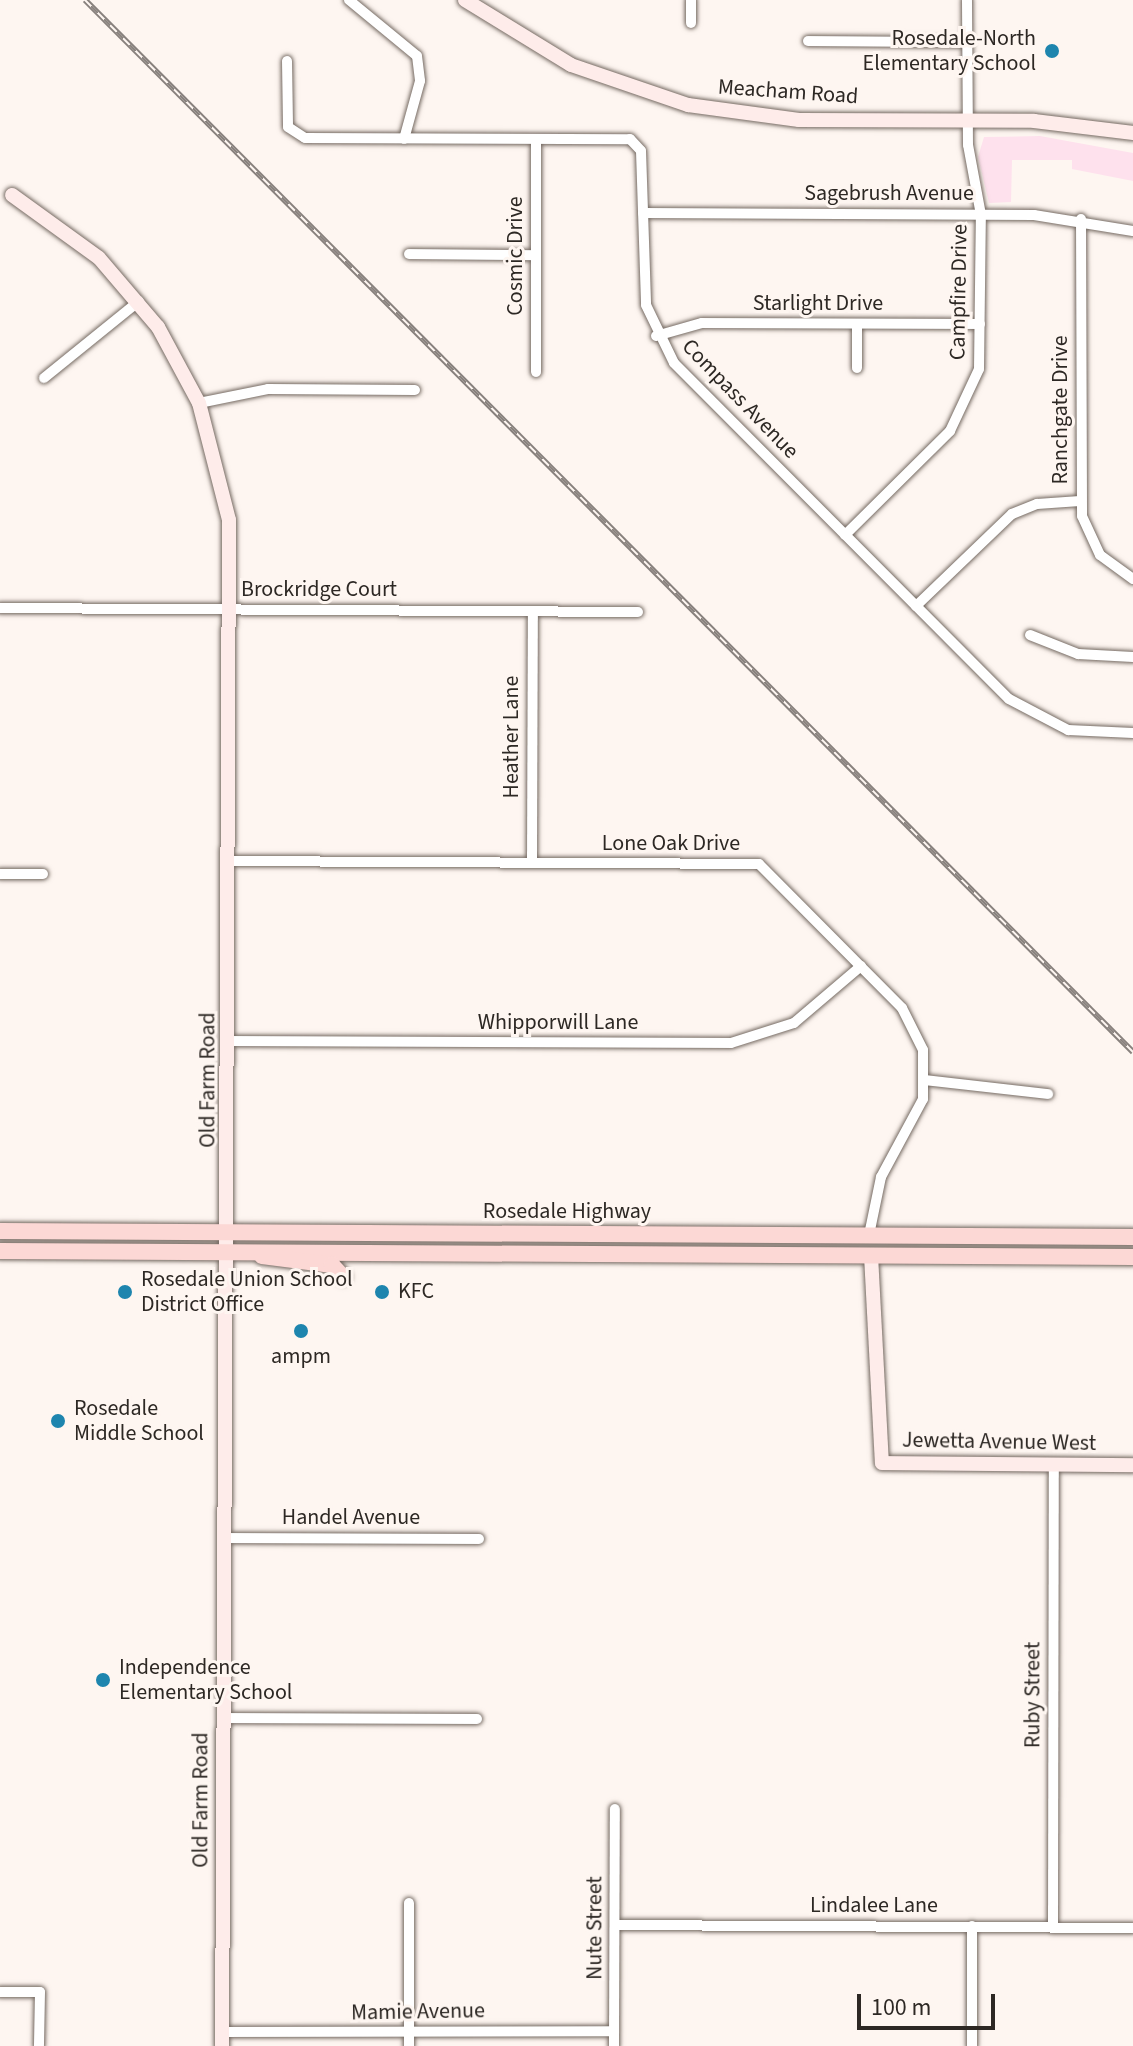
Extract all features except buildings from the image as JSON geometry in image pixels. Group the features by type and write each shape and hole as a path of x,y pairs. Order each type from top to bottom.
{"main road":[{"name":"Rosedale Highway","path":"0,1231 1133,1237"},
{"path":"0,1239 54,1231"},
{"path":"426,1253 459,1242 545,1242 574,1234"},
{"path":"730,1255 854,1248 869,1235"},
{"path":"871,1255 886,1244 1052,1245 1099,1237"},
{"name":"Rosedale Highway","path":"0,1251 1133,1257"},
{"path":"253,1252 285,1264 332,1265 343,1277"}],"street":[{"path":"349,0 417,56 420,81 404,139"},
{"name":"Meacham Road","path":"465,0 571,65 688,105 799,120 1064,122 1133,133"},
{"path":"691,0 691,23"},
{"name":"Campfire Drive","path":"845,535 960,416 979,369 981,215 967,120 967,0"},
{"path":"808,41 968,42"},
{"name":"Compass Avenue","path":"287,61 288,127 305,138 630,139 641,151 644,289 656,336 674,363 916,606 1036,718 1068,730 1133,733"},
{"name":"Cosmic Drive","path":"536,140 536,372"},
{"name":"Old Farm Road","path":"12,195 71,234 139,301 199,403 225,491 231,610 222,2039"},
{"name":"Sagebrush Avenue","path":"643,213 981,215 1081,219 1133,231"},
{"name":"Ranchgate Drive","path":"1081,219 1080,501 1091,543 1133,579"},
{"path":"409,254 536,255"},
{"path":"44,378 139,301"},
{"name":"Starlight Drive","path":"656,336 702,323 980,324"},
{"path":"857,324 857,368"},
{"path":"199,403 268,389 415,390"},
{"path":"916,606 1012,514 1080,501"},
{"name":"Brockridge Court","path":"0,608 638,612"},
{"name":"Heather Lane","path":"532,863 533,611"},
{"path":"1030,635 1078,654 1133,657"},
{"name":"Lone Oak Drive","path":"230,861 759,864 911,1021 925,1080 918,1113 881,1177 869,1235"},
{"path":"0,874 43,874"},
{"name":"Whipporwill Lane","path":"230,1041 731,1043 794,1023 861,966"},
{"path":"925,1080 1048,1094"},
{"name":"Jewetta Avenue West","path":"871,1255 882,1463 1133,1465"},
{"name":"Ruby Street","path":"1053,1926 1054,1465"},
{"name":"Handel Avenue","path":"224,1538 479,1539"},
{"path":"223,1718 477,1719"},
{"name":"Nute Street","path":"614,2046 615,1809"},
{"path":"409,1903 409,2046"},
{"name":"Lindalee Lane","path":"615,1925 1133,1928"},
{"path":"972,1926 972,2046"},
{"path":"0,1992 40,1992 39,2046"},
{"name":"Mamie Avenue","path":"222,2039 614,2031"}],"shaded area":[{"path":"1040,136 1133,153 1133,181 1072,169 1072,160 1012,160 1011,202 989,203 978,157 984,137"}],"railway":[{"path":"85,0 1133,1052"}],"place":[{"name":"Rosedale-North Elementary School","path":"1052,51"},
{"name":"Rosedale Union School District Office","path":"125,1292"},
{"name":"KFC","path":"382,1292"},
{"name":"ampm","path":"301,1331"},
{"name":"Rosedale Middle School","path":"58,1421"},
{"name":"Independence Elementary School","path":"103,1680"}]}
